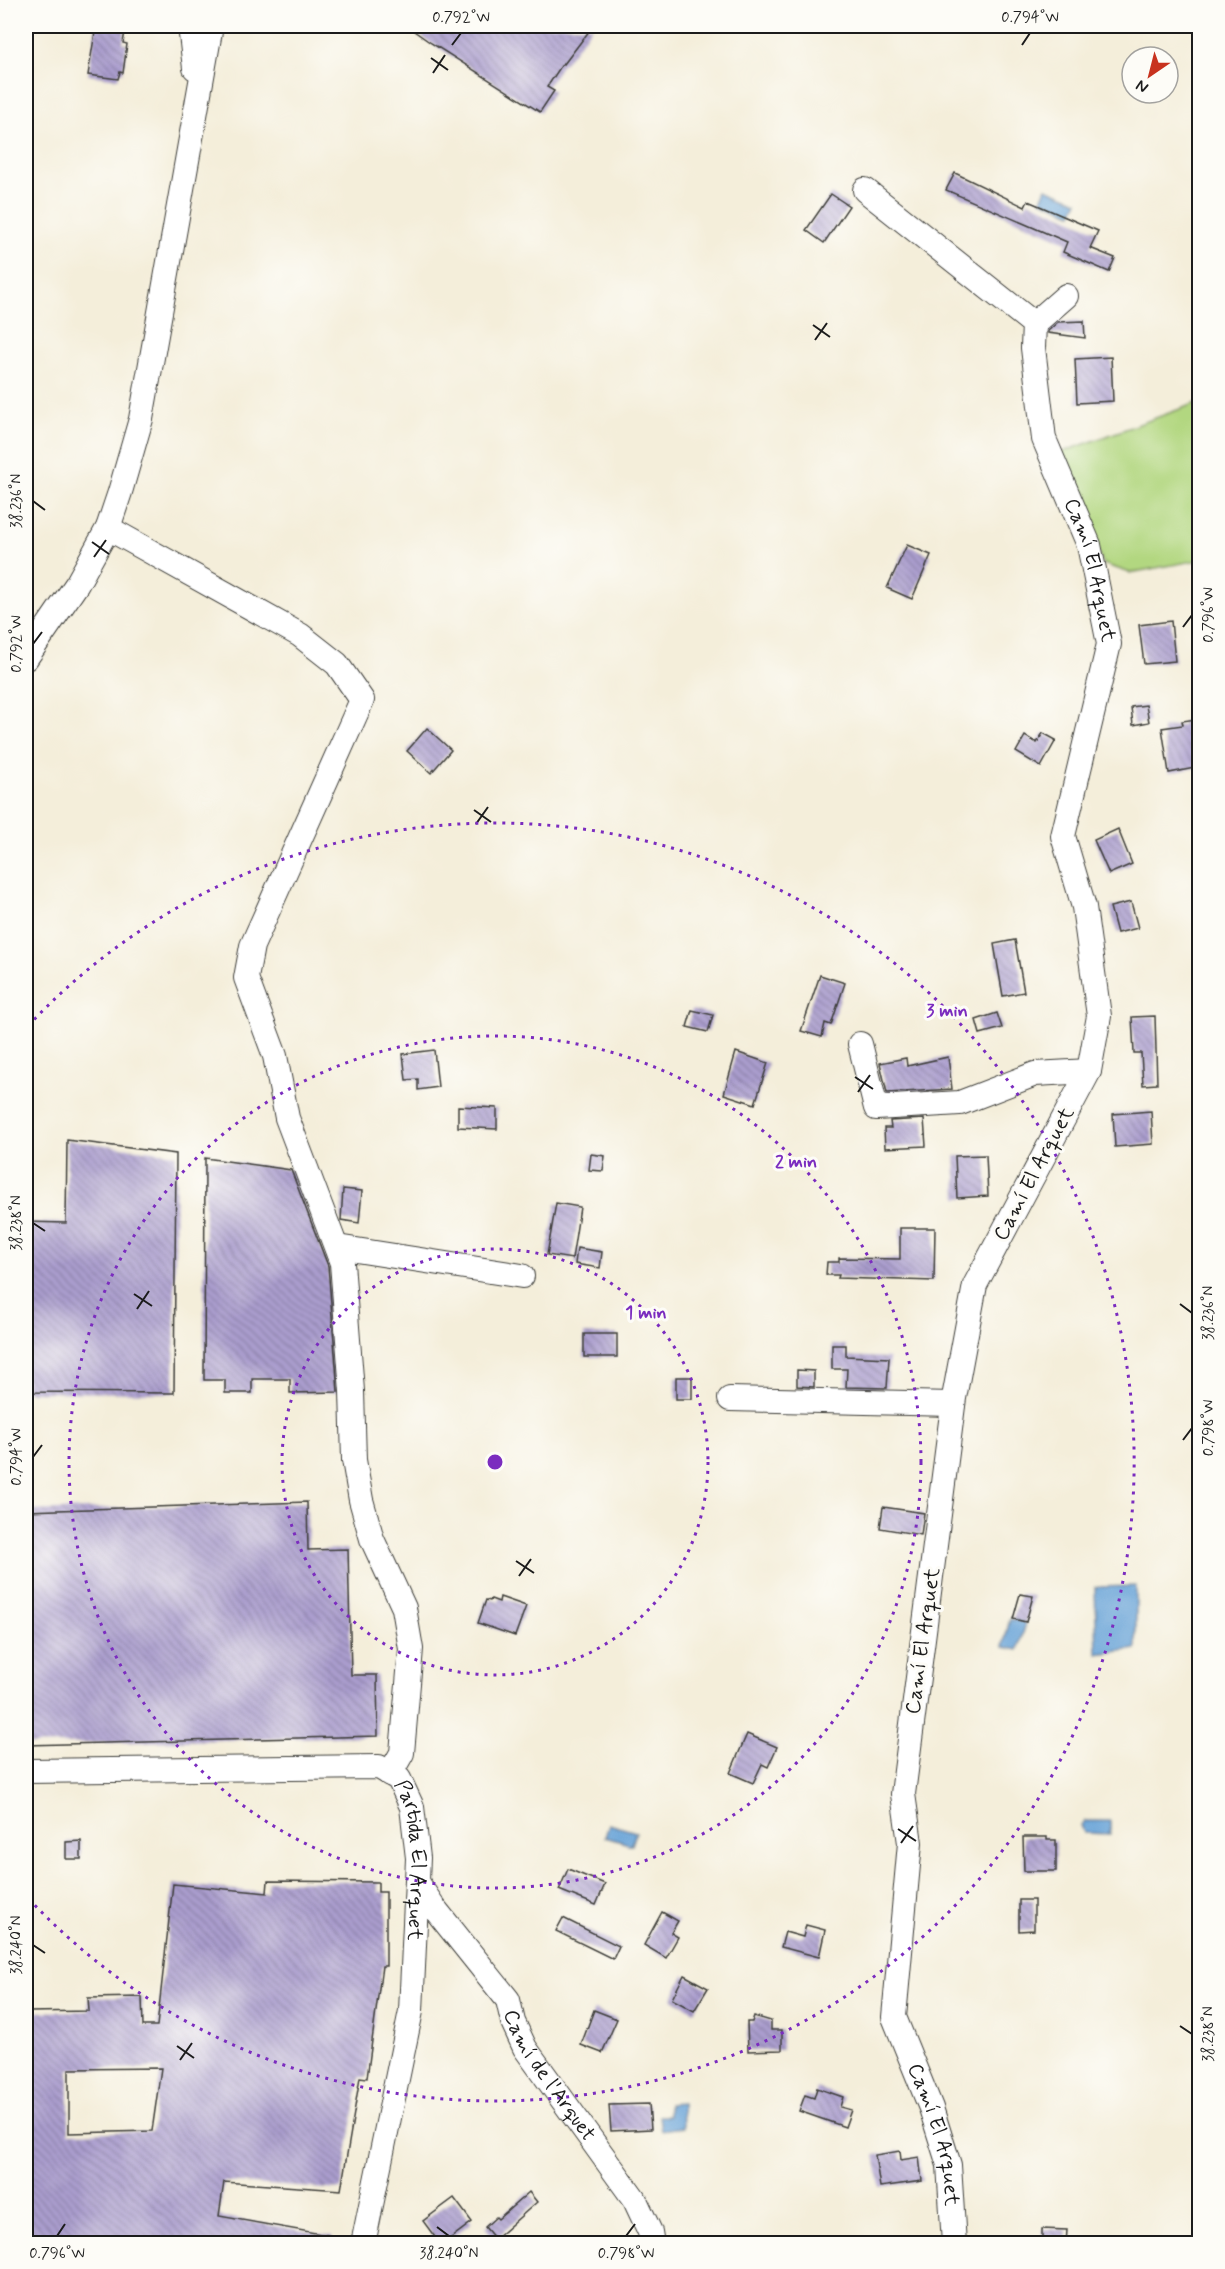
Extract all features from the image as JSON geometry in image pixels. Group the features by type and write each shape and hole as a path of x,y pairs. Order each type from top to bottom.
{"street":[{"path":"190,26 197,94"},
{"path":"26,658 77,585 108,528 141,419 177,221 197,94 211,26"},
{"path":"865,190 1034,324 1066,296"},
{"name":"Camí El Arquet","path":"954,2244 949,2165 931,2108 894,2017 910,1844 903,1794 953,1404 975,1285 1089,1071 1099,1016 1084,907 1063,836 1109,644 1089,545 1044,440 1033,348 1034,324"},
{"path":"108,528 300,636 338,664 362,700 252,946 246,978 275,1056 290,1126 342,1263 352,1391 354,1460 360,1500 372,1539 404,1608 411,1649 402,1753 390,1774"},
{"path":"860,1044 876,1108 960,1103 1035,1074 1089,1071"},
{"path":"337,1247 522,1276"},
{"path":"730,1399 953,1404"},
{"name":"Partida El Arquet","path":"26,1771 380,1767 399,1779 412,1807 418,1858 411,2011 363,2244"},
{"name":"Camí de l'Arquet","path":"417,1881 435,1910 508,2000 513,2022 525,2048 635,2200 650,2232 652,2244"}],"green space":[{"path":"1199,402 1199,560 1130,573 1103,564 1060,453"}],"water":[{"path":"1046,188 1078,201 1072,213 1041,200"},
{"path":"1136,1586 1136,1649 1097,1654 1095,1587"},
{"path":"1010,1619 1026,1623 1018,1650 1003,1647"},
{"path":"1085,1821 1110,1821 1110,1834 1084,1833 1081,1825"},
{"path":"609,1824 636,1832 632,1845 605,1837"},
{"path":"682,2103 683,2127 661,2130 659,2116 669,2116 669,2104"}],"building":[{"path":"96,26 126,26 123,43 127,44 123,73 120,72 118,79 88,75"},
{"path":"407,26 593,26 547,87 554,91 540,112"},
{"path":"955,173 1025,207 1028,201 1098,231 1090,248 1115,258 1109,272 1063,252 1067,242 946,190"},
{"path":"831,194 849,206 824,243 806,230"},
{"path":"1084,321 1085,338 1048,333 1058,322"},
{"path":"1111,357 1113,401 1077,403 1075,359"},
{"path":"907,545 931,555 912,599 887,588"},
{"path":"1171,621 1175,661 1144,664 1139,625"},
{"path":"1146,705 1149,722 1133,725 1131,707"},
{"path":"1196,719 1200,741 1200,767 1169,773 1162,728 1183,725 1182,721"},
{"path":"427,728 451,750 431,773 407,751"},
{"path":"1043,733 1056,740 1041,767 1016,752 1025,736 1037,743"},
{"path":"1118,829 1132,864 1109,874 1094,840"},
{"path":"1131,902 1138,928 1117,933 1110,907"},
{"path":"1015,940 1024,992 1003,996 994,944"},
{"path":"820,975 845,983 831,1025 825,1023 822,1037 801,1031"},
{"path":"692,1010 713,1015 708,1032 687,1027"},
{"path":"997,1013 1002,1028 980,1034 976,1020"},
{"path":"1155,1016 1157,1084 1143,1085 1141,1053 1134,1053 1132,1017"},
{"path":"434,1050 438,1087 418,1090 418,1079 406,1080 403,1054"},
{"path":"736,1052 768,1063 755,1104 724,1094"},
{"path":"948,1057 952,1089 887,1093 880,1063 906,1058 907,1066"},
{"path":"458,1106 497,1108 497,1129 458,1127"},
{"path":"1151,1111 1153,1144 1115,1147 1113,1114"},
{"path":"924,1119 926,1146 885,1148 884,1128 891,1128 890,1121"},
{"path":"67,1140 176,1154 174,1393 26,1392 26,1222 66,1223"},
{"path":"591,1154 605,1156 603,1171 589,1170"},
{"path":"986,1155 988,1196 957,1198 955,1156"},
{"path":"205,1158 291,1170 328,1266 338,1392 290,1393 290,1379 252,1379 252,1393 225,1393 225,1380 204,1380"},
{"path":"343,1189 362,1191 359,1223 341,1220"},
{"path":"556,1203 580,1207 572,1259 547,1255"},
{"path":"900,1228 935,1228 934,1281 838,1278 839,1275 826,1275 827,1262 839,1262 839,1258 900,1259"},
{"path":"577,1248 602,1252 600,1268 575,1264"},
{"path":"584,1334 617,1334 617,1357 584,1357"},
{"path":"832,1345 846,1345 846,1356 889,1358 887,1388 846,1387 847,1369 832,1369"},
{"path":"797,1370 814,1371 814,1387 797,1386"},
{"path":"676,1377 692,1377 692,1399 676,1399"},
{"path":"307,1502 308,1550 348,1549 351,1675 377,1675 378,1736 26,1745 26,1511"},
{"path":"883,1507 924,1513 921,1535 880,1528"},
{"path":"1020,1594 1033,1596 1026,1622 1013,1619"},
{"path":"500,1597 526,1606 515,1636 478,1623 486,1600 499,1602"},
{"path":"747,1734 777,1747 768,1767 762,1764 753,1783 730,1773"},
{"path":"1023,1837 1047,1837 1047,1840 1056,1840 1056,1871 1024,1871"},
{"path":"81,1841 81,1859 66,1859 66,1842"},
{"path":"568,1869 605,1884 596,1905 559,1890"},
{"path":"268,1881 378,1882 378,1892 386,1892 386,1966 382,1966 367,2078 360,2077 341,2190 224,2182 219,2216 333,2236 332,2244 26,2244 26,2054 30,2054 29,2012 89,2011 88,1998 142,1997 143,2026 157,2026 173,1884 267,1893","holes":["161,2068 152,2131 69,2133 69,2069"]},
{"path":"1019,1900 1034,1900 1034,1930 1019,1931"},
{"path":"662,1912 678,1921 671,1933 678,1937 666,1958 644,1945"},
{"path":"563,1918 619,1946 613,1959 556,1931"},
{"path":"806,1925 825,1930 819,1957 781,1947 785,1932 803,1937"},
{"path":"684,1975 708,1988 694,2011 672,1999"},
{"path":"594,2010 617,2019 602,2053 581,2045"},
{"path":"754,2016 771,2021 771,2030 782,2030 782,2050 748,2051 747,2022 752,2022"},
{"path":"817,2088 843,2097 840,2107 851,2110 845,2127 799,2111 805,2095 814,2098"},
{"path":"649,2104 651,2129 611,2131 609,2105"},
{"path":"900,2151 901,2160 919,2157 922,2181 880,2187 875,2155"},
{"path":"529,2192 537,2202 495,2239 485,2227 496,2217 498,2219"},
{"path":"454,2198 472,2222 440,2244 423,2221"},
{"path":"1042,2229 1067,2230 1066,2244 1042,2244"}]}
